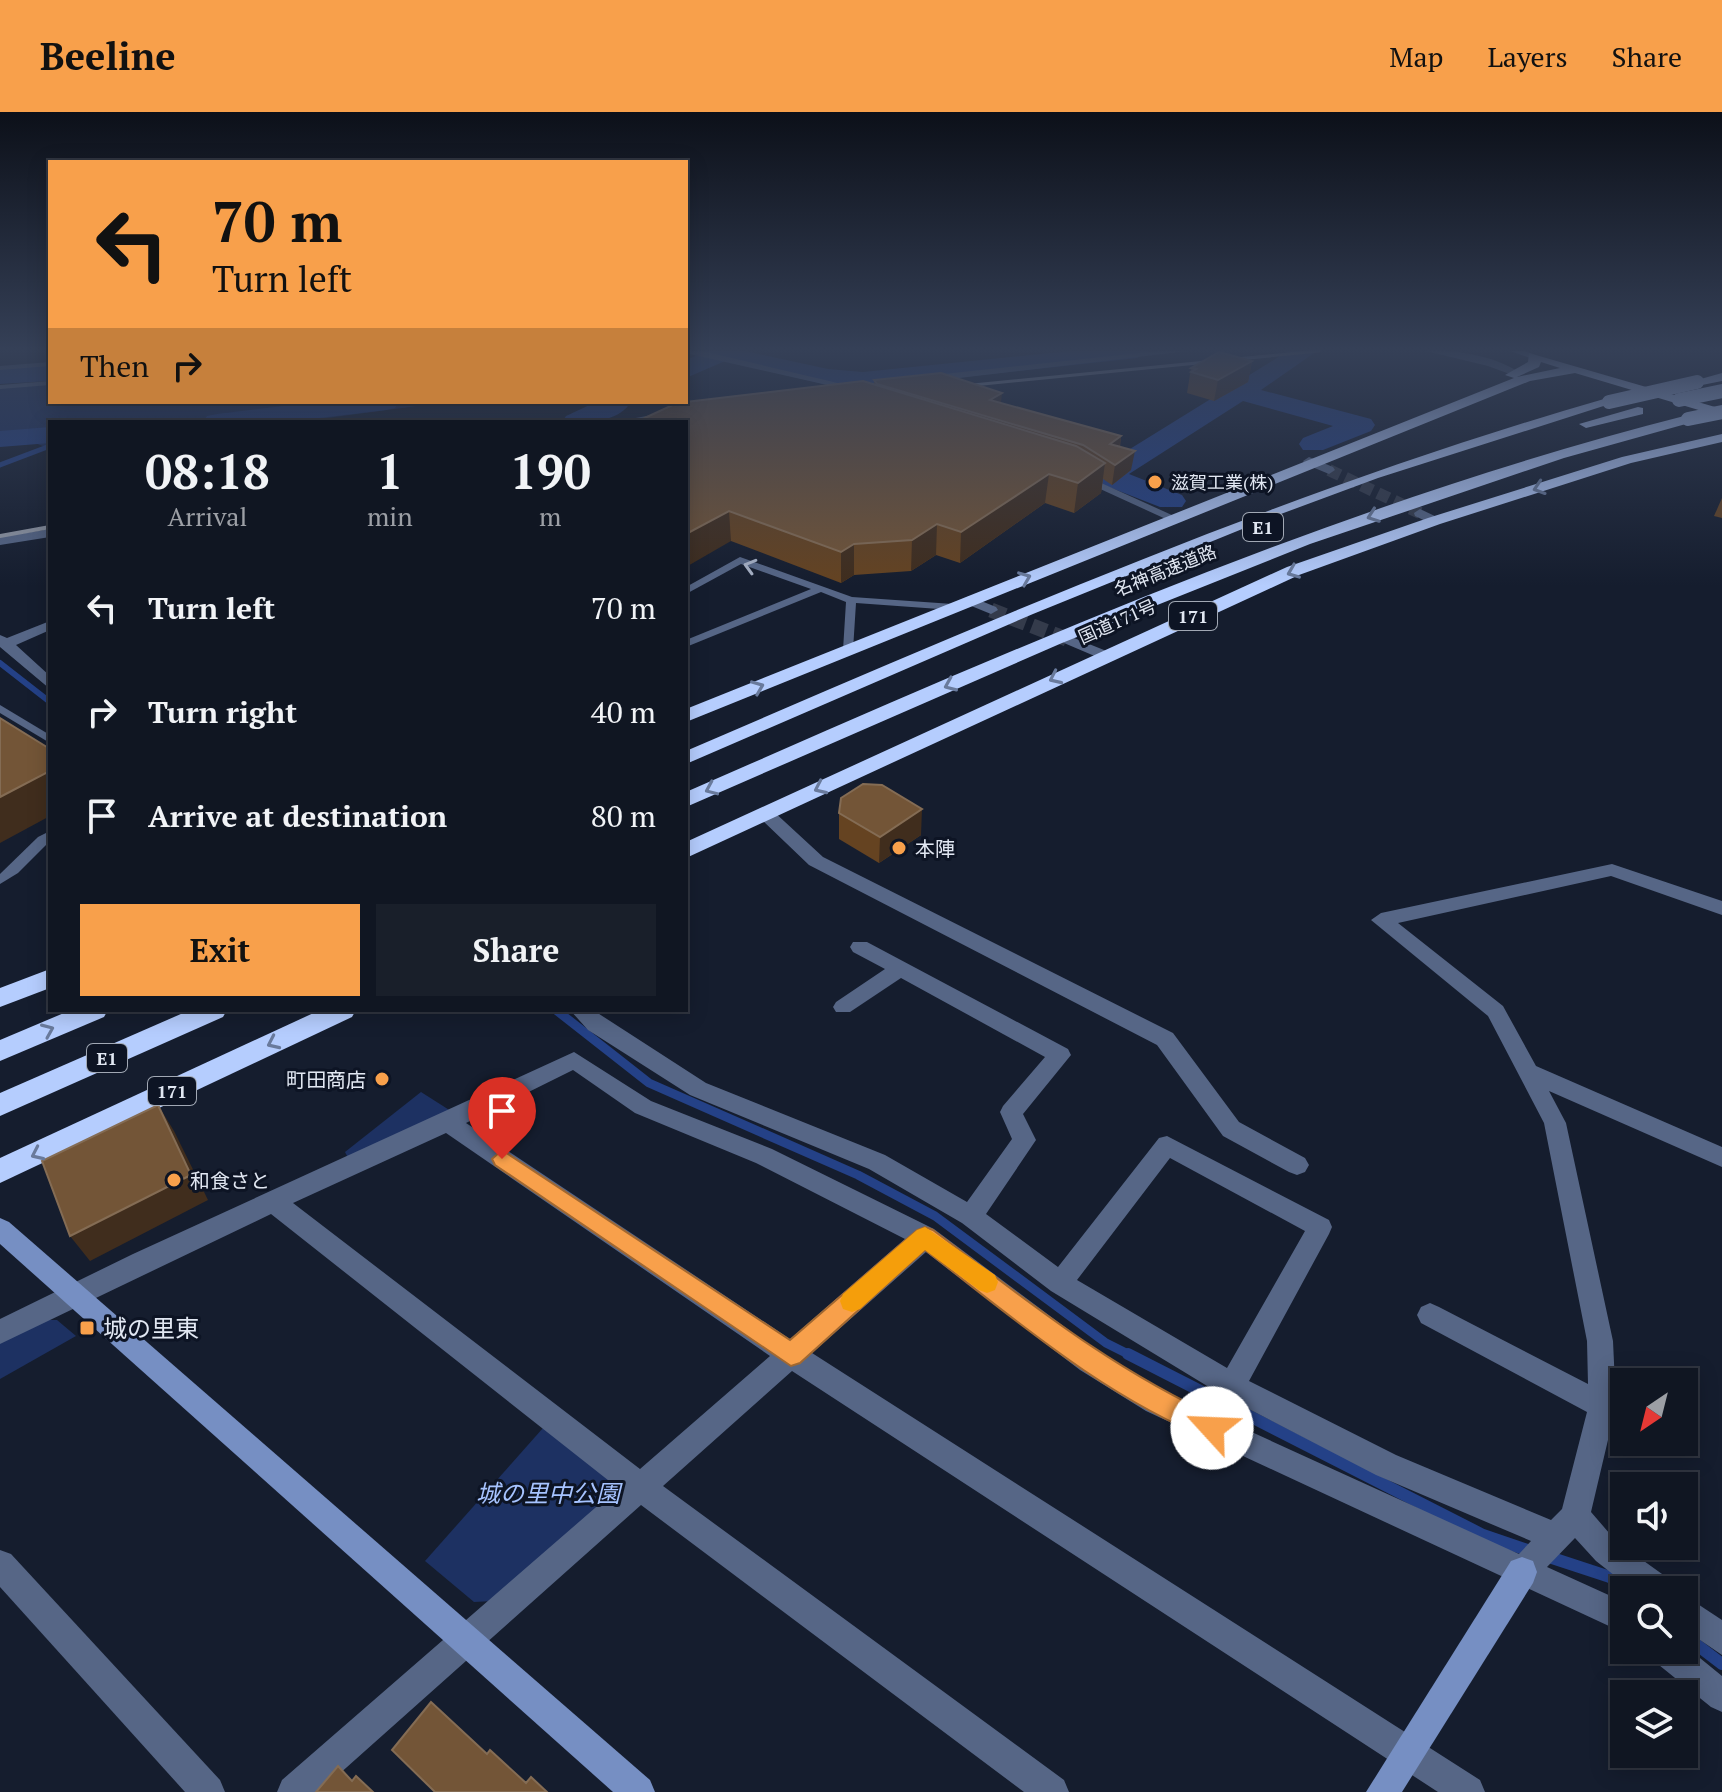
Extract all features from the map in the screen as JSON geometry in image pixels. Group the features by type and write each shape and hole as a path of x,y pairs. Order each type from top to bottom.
{"highway":[{"path":"688,715 1389,429"},
{"name":"名神高速道路","path":"688,757 898,667 1315,496 1510,429"},
{"name":"名神高速道路","path":"898,667 1093,588 1239,535 1461,459 1570,429"},
{"name":"名神高速道路","path":"688,799 1095,623 1268,555 1502,470 1650,429"},
{"name":"国道171号","path":"688,850 1104,655 1293,571 1427,517 1627,460 1722,438"},
{"path":"0,998 48,979"},
{"name":"E1","path":"0,1051 90,1012"},
{"name":"E1","path":"0,1105 209,1012"},
{"name":"171","path":"0,1171 339,1012"}],"street":[{"path":"1309,461 1329,470"},
{"path":"0,541 48,533"},
{"path":"961,604 991,610"},
{"path":"48,626 2,641 48,682"},
{"path":"1069,640 1104,655"},
{"path":"766,814 816,861 1165,1039 1231,1129 1297,1165"},
{"path":"1383,1792 1522,1572 1567,1528 1602,1406 1600,1341 1555,1123 1496,1011 1381,920 1612,870 1722,908"},
{"path":"860,947 1060,1055 1011,1112 1024,1140 971,1216"},
{"path":"843,1007 900,969"},
{"path":"582,1012 595,1024 698,1089 877,1162 971,1216 1060,1283 1232,1386 1386,1465 1567,1528 1639,1576"},
{"path":"0,1332 73,1293 450,1124 574,1060 643,1107 764,1156 925,1237 1089,1361 1156,1402 1610,1612"},
{"path":"1528,1072 1722,1157"},
{"path":"450,1124 791,1355 1468,1792"},
{"path":"1060,1283 1167,1145 1320,1227 1232,1386"},
{"path":"275,1203 640,1487 1052,1792"},
{"path":"0,1229 638,1792"},
{"path":"294,1792 925,1237"},
{"path":"1430,1315 1602,1406"},
{"path":"0,1565 208,1792"},
{"path":"1698,1621 1722,1639"},
{"path":"1682,1664 1722,1696"}],"lane":[{"path":"1084,473 1086,479 1171,518"},
{"path":"688,590 740,560 851,600 961,604"},
{"path":"688,634 791,596 818,590"},
{"path":"688,643 818,590"},
{"path":"848,650 851,600"},
{"path":"0,708 48,739"},
{"path":"0,880 13,873 37,842 48,836"}],"green space":[{"path":"0,429 48,429 48,448 30,441 0,444"},
{"path":"421,1092 454,1113 350,1162 345,1152"},
{"path":"41,1320 57,1320 76,1336 0,1379 0,1343"},
{"name":"城の里中公園","path":"543,1428 623,1490 493,1601 474,1602 425,1561"}],"building":[{"path":"688,429 1022,429 1076,446 1105,463 1078,483 1049,474 961,532 937,524 912,540 854,544 841,552 729,511 688,533"},
{"path":"1030,429 1097,429 1121,436 1110,444 1135,451 1115,465 1083,445"},
{"path":"0,718 48,748 48,772 0,797"},
{"path":"863,784 882,785 922,809 880,837 839,813 841,798"},
{"path":"158,1105 191,1175 70,1236 42,1161"},
{"path":"431,1702 487,1754 490,1750 526,1783 531,1777 547,1792 435,1792 392,1750"},
{"path":"338,1766 352,1781 356,1776 373,1792 316,1792"}],"waterway":[{"path":"1171,501 1106,476 1180,429"},
{"path":"1313,444 1350,429"},
{"path":"0,439 48,435"},
{"path":"0,465 48,447"},
{"path":"0,663 48,700"},
{"path":"559,1012 649,1083 858,1175 935,1216 1106,1343 1128,1354"},
{"path":"1128,1354 1132,1356"},
{"path":"1128,1354 1483,1535 1533,1552"},
{"path":"1546,1556 1610,1577"},
{"path":"1698,1646 1722,1664"}],"tunnel":[{"path":"1329,470 1420,513"},
{"path":"991,610 1069,640"}],"railway":[{"path":"0,536 48,527"}],"slow traffic":[{"path":"852,1301 925,1237 987,1282"}],"place":[{"name":"滋賀工業(株)","path":"1155,482"},
{"name":"本陣","path":"899,848"},
{"name":"町田商店","path":"382,1079"},
{"name":"和食さと","path":"174,1180"},
{"name":"城の里東","path":"87,1328"}],"route":[{"path":"502,1159 791,1355 925,1237 1089,1361 1156,1402 1212,1428"}]}
